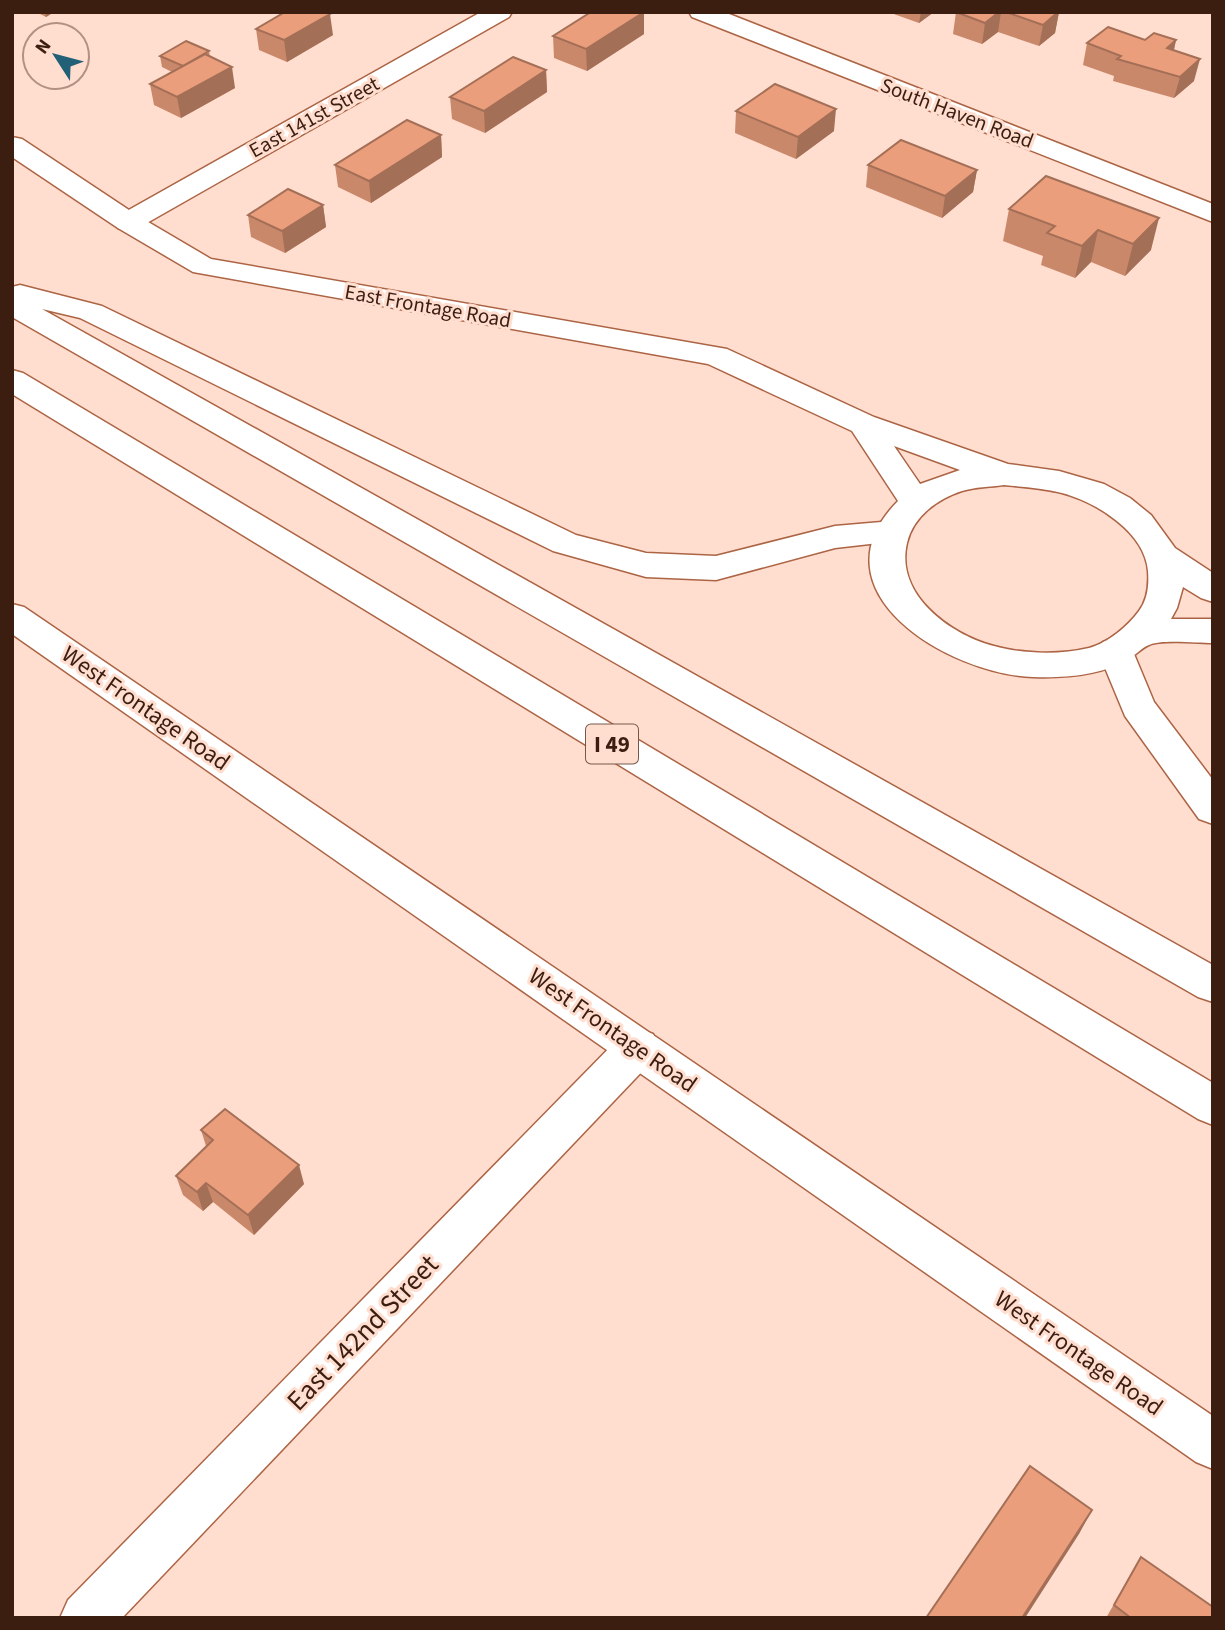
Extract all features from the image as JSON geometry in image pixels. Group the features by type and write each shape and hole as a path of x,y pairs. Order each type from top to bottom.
{"main road":[{"name":"East 141st Street","path":"128,222 500,12"},
{"name":"South Haven Road","path":"701,12 1213,214"},
{"name":"East Frontage Road","path":"12,145 128,222 203,266 716,356 863,424 1004,474"},
{"path":"12,292 91,312 565,543 646,565 716,568 835,537 893,532"},
{"path":"12,304 1213,985"},
{"name":"I 49","path":"12,380 1213,1106"},
{"path":"863,424 916,503"},
{"path":"1004,474 1049,478 1092,492 1129,514 1156,542 1167,573 1164,603 1147,631 1116,651 1075,664 1028,665 981,656 939,637 908,610 890,580 886,548 898,519 916,503 924,495 960,480 1004,474"},
{"path":"1160,555 1213,590"},
{"name":"West Frontage Road","path":"12,616 1213,1445"},
{"path":"1147,631 1213,631"},
{"path":"1116,651 1138,707 1213,809"},
{"name":"East 142nd Street","path":"86,1618 638,1047"}],"building":[{"path":"285,12 330,14 284,40 256,29"},
{"path":"591,12 644,12 586,49 553,36"},
{"path":"956,12 999,12 985,23"},
{"path":"1006,12 1058,12 1043,25"},
{"path":"1108,27 1145,40 1154,33 1176,40 1167,48 1200,59 1180,77 1117,59 1121,56 1087,43"},
{"path":"186,41 209,51 183,66 160,56"},
{"path":"205,54 232,67 177,97 150,84"},
{"path":"513,57 546,70 484,111 450,97"},
{"path":"775,84 836,109 798,137 736,111"},
{"path":"407,120 441,135 369,181 335,165"},
{"path":"901,140 977,170 945,196 868,165"},
{"path":"1046,176 1159,218 1133,244 1098,230 1082,246 1047,233 1055,226 1009,209"},
{"path":"288,189 323,205 282,231 248,215"},
{"path":"225,1109 299,1165 248,1215 206,1183 197,1192 176,1176 213,1140 201,1130"},
{"path":"1030,1466 1092,1510 1022,1618 926,1618"},
{"path":"1141,1557 1213,1607 1213,1618 1131,1618 1114,1605"}]}
